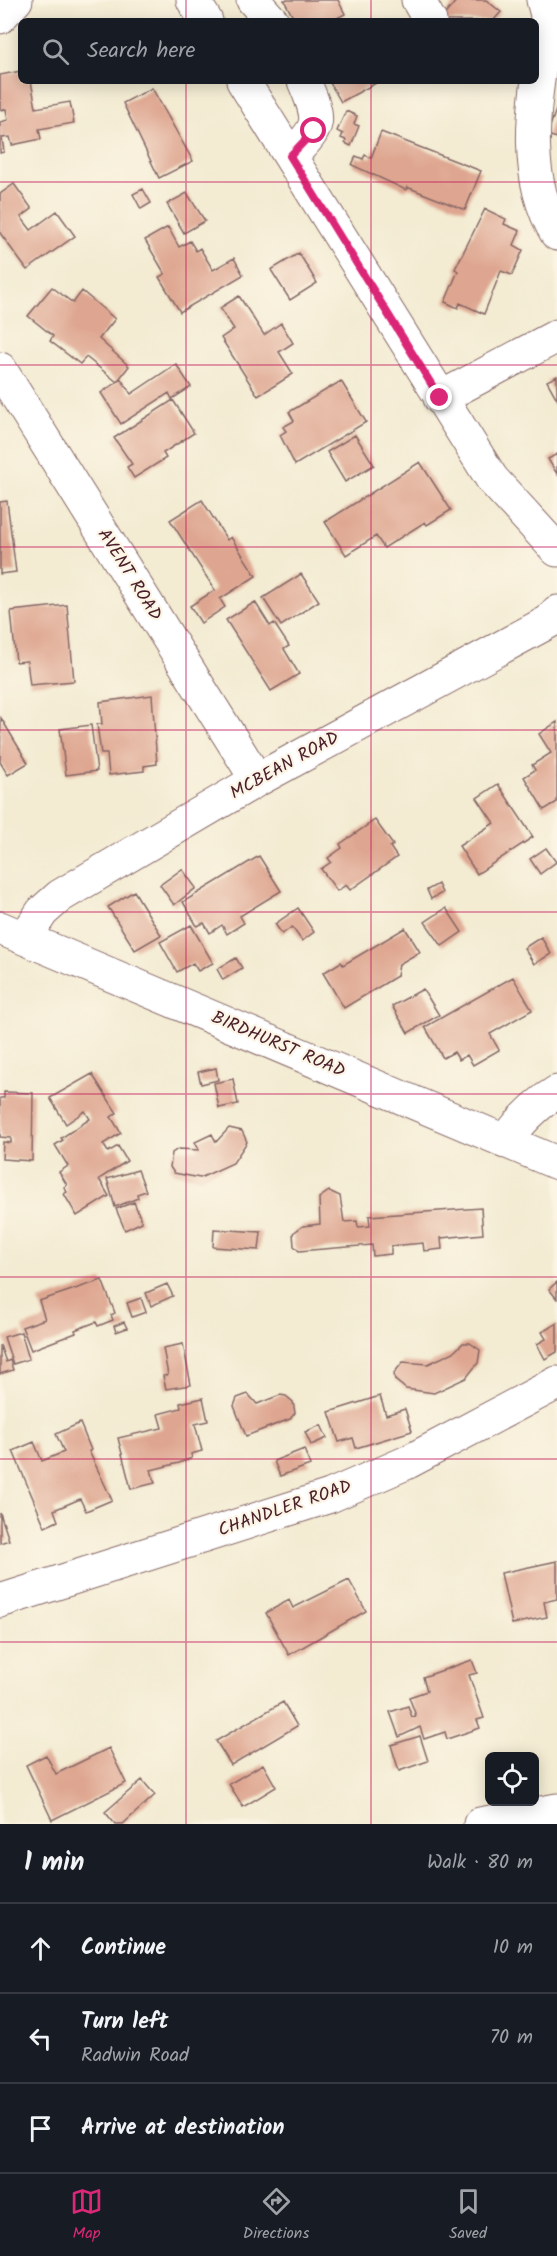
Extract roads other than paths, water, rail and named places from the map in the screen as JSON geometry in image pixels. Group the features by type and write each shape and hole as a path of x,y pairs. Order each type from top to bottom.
{"street":[{"path":"0,17 16,0"},
{"path":"193,0 204,18"},
{"path":"254,0 269,18"},
{"path":"418,0 428,18"},
{"path":"539,74 547,15 543,0"},
{"path":"245,84 492,479 557,549"},
{"path":"290,156 314,131 318,118 305,84"},
{"path":"538,84 532,123 538,191 544,212 557,234"},
{"path":"440,398 557,336"},
{"name":"AVENT ROAD","path":"0,369 257,780"},
{"name":"MCBEAN ROAD","path":"13,933 60,896 257,780 550,621 557,612"},
{"name":"BIRDHURST ROAD","path":"13,933 557,1163"},
{"path":"506,1142 519,1121 557,1092"},
{"name":"CHANDLER ROAD","path":"0,1601 330,1496 408,1462 557,1383"},
{"path":"480,1824 557,1810"}]}
